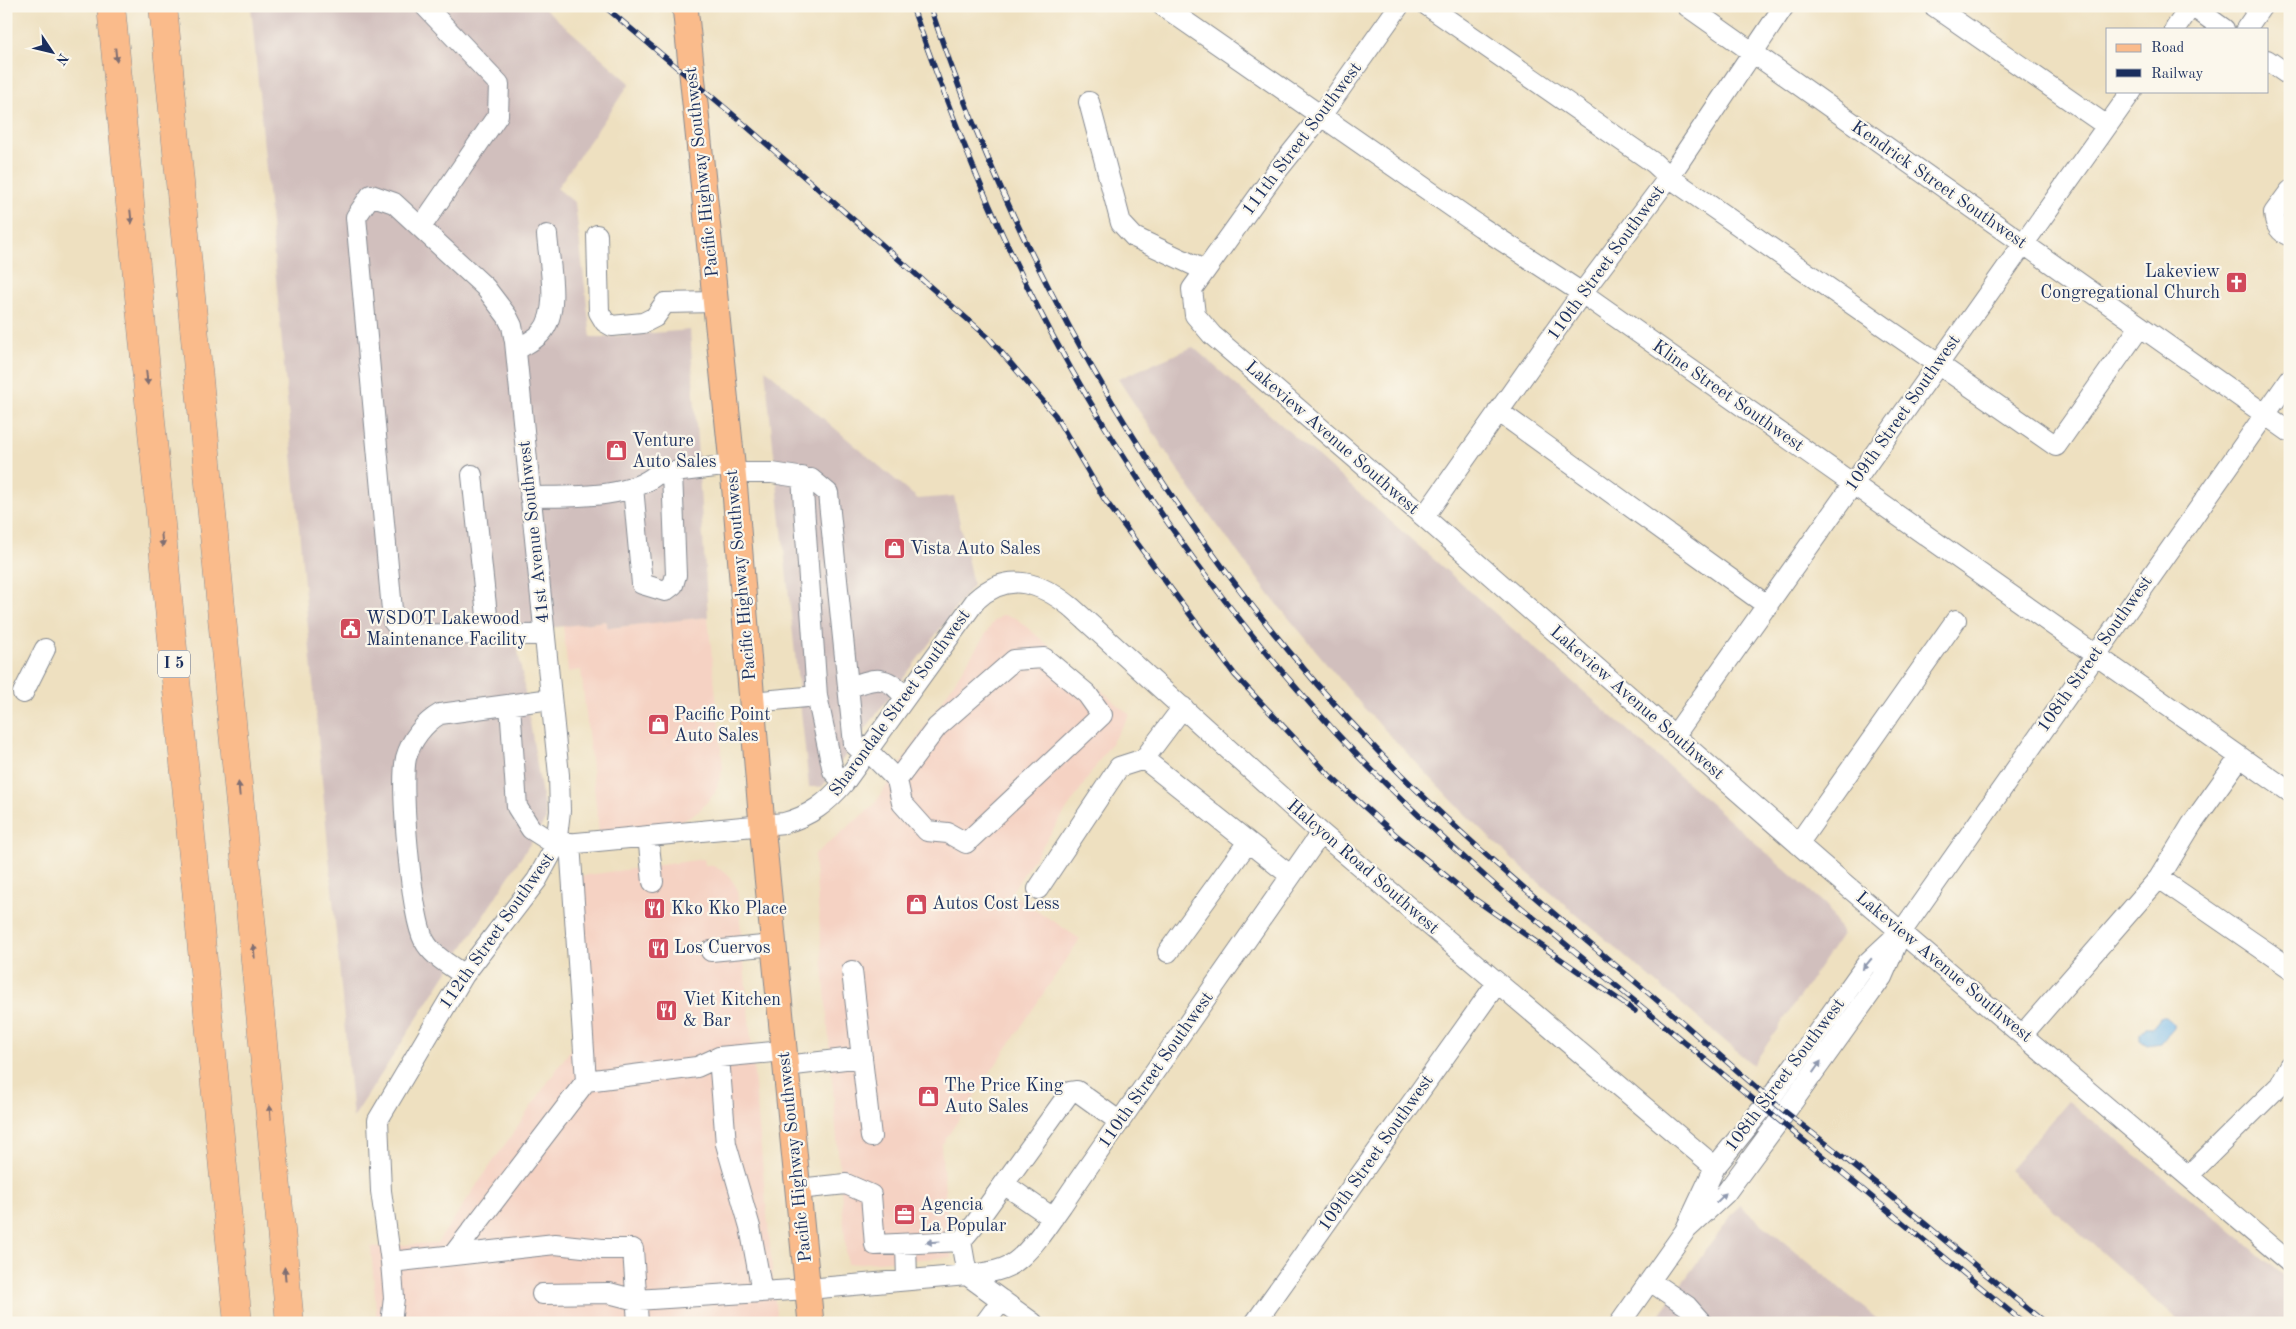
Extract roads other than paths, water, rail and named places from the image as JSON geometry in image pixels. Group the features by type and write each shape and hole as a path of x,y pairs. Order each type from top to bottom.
{"highway":[{"name":"I 5","path":"111,6 238,1323"},
{"path":"163,6 290,1323"}],"main road":[{"name":"Pacific Highway Southwest","path":"685,6 733,469 762,825 811,1323"}],"street":[{"path":"421,227 498,115 499,84 425,6"},
{"name":"Kline Street Southwest","path":"1163,6 1480,227 1582,293 2290,792"},
{"name":"111th Street Southwest","path":"1204,270 1276,172 1321,116 1399,6"},
{"path":"1428,6 1654,162 1669,177 2056,446 2140,327"},
{"name":"Kendrick Street Southwest","path":"1687,6 2290,432"},
{"name":"110th Street Southwest","path":"1424,517 1582,293 1669,177 1784,6"},
{"path":"1934,6 2108,126"},
{"path":"2176,28 2192,6 2223,28"},
{"path":"2247,28 2262,6"},
{"path":"2268,61 2290,76"},
{"name":"109th Street Southwest","path":"1675,735 2131,92"},
{"path":"1089,102 1121,223 1134,236 1204,270"},
{"path":"2290,191 2274,213 2275,224 2285,235 2290,236"},
{"name":"41st Avenue Southwest","path":"489,634 414,634 401,631 393,621 356,216 370,196 394,202 498,301 512,326 551,699 563,844"},
{"path":"516,350 541,334 548,323 553,307 547,235"},
{"path":"597,235 599,312 605,322 612,326 643,324 655,316 665,303 715,302"},
{"name":"Lakeview Avenue Southwest","path":"1204,270 1192,290 1195,315 1202,325 1798,844 2290,1263"},
{"name":"108th Street Southwest","path":"1685,1231 1725,1194 1779,1122 1882,977 1902,931 2290,379"},
{"path":"1498,411 1768,606"},
{"path":"530,497 594,495 633,487 650,481 657,474 733,469 811,479 828,492 854,744 867,752 898,780 902,803 927,830 948,834 966,843 1102,715 1087,694 1044,658 1014,660 937,727 898,780"},
{"path":"633,487 642,584 664,591 673,585 676,575 672,472"},
{"path":"472,475 489,634 544,635"},
{"path":"802,477 817,696 833,771 844,783"},
{"name":"Halcyon Road Southwest","path":"1007,584 1032,583 1060,598 1321,833 1715,1167"},
{"name":"Sharondale Street Southwest","path":"762,825 784,823 811,813 830,799 867,752 976,600 989,591 1007,584"},
{"path":"1798,844 1956,620"},
{"path":"23,693 45,649"},
{"path":"848,688 874,678 896,686 905,698"},
{"path":"752,702 817,696"},
{"path":"464,975 434,954 424,941 416,917 405,810 406,759 418,733 430,720 440,714 551,699"},
{"path":"453,1255 586,1081 563,844 531,829 517,807 510,705"},
{"path":"1038,889 1119,767 1144,759 1183,707"},
{"path":"2023,1034 2159,878 2192,824 2240,757"},
{"path":"1144,759 1291,876"},
{"name":"112th Street Southwest","path":"391,1262 381,1191 378,1120 464,975 563,844 762,825"},
{"name":"110th Street Southwest","path":"542,1294 608,1292 636,1300 808,1289 966,1275 997,1270 1013,1263 1032,1246 1321,833"},
{"path":"648,836 653,882"},
{"path":"1168,952 1248,842"},
{"path":"2159,878 2290,968"},
{"name":"108th Street Southwest","path":"1620,1323 1685,1231 1715,1167 1770,1099 1868,962 1902,931"},
{"path":"711,951 774,945"},
{"path":"852,971 870,1137"},
{"name":"109th Street Southwest","path":"1255,1323 1497,982"},
{"path":"586,1081 697,1068 720,1057 862,1058"},
{"path":"720,1057 726,1144 750,1227 762,1292"},
{"path":"2188,1176 2280,1085 2290,1066"},
{"path":"1033,1323 966,1275 961,1241 1070,1092 1077,1090 1120,1122"},
{"path":"798,1189 846,1184 871,1195 875,1246 961,1241"},
{"path":"1004,1184 1052,1218"},
{"path":"391,1323 394,1298 391,1262 555,1244 602,1249 633,1249 638,1323"},
{"path":"906,1244 907,1280"},
{"path":"1650,1281 1687,1306 1702,1323"},
{"path":"985,1323 1002,1300"}],"water":[{"path":"2161,1017 2166,1017 2174,1024 2174,1028 2161,1043 2147,1045 2140,1040 2140,1034 2146,1027 2153,1027"}],"railway":[{"path":"604,6 730,112 989,338 1055,415 1105,500 1235,675 1330,776 1397,836 1473,898 1635,1011"},
{"path":"912,6 950,109 991,210 1022,276 1056,341 1092,405 1131,468 1215,588 1261,646 1358,756 1427,824 1499,889 2024,1323"},
{"path":"930,6 968,109 1011,209 1059,307 1112,402 1171,494 1234,582 1303,668 1376,749 1473,843 1771,1100 1872,1180 2045,1323"}],"place":[{"name":"Lakeview Congregational Church","path":"2236,282"},
{"name":"Venture Auto Sales","path":"616,451"},
{"name":"Vista Auto Sales","path":"894,549"},
{"name":"WSDOT Lakewood Maintenance Facility","path":"350,629"},
{"name":"Pacific Point Auto Sales","path":"658,725"},
{"name":"Autos Cost Less","path":"916,904"},
{"name":"Kko Kko Place","path":"655,909"},
{"name":"Los Cuervos","path":"658,948"},
{"name":"Viet Kitchen & Bar","path":"667,1010"},
{"name":"The Price King Auto Sales","path":"928,1096"},
{"name":"Agencia La Popular","path":"904,1215"}]}
